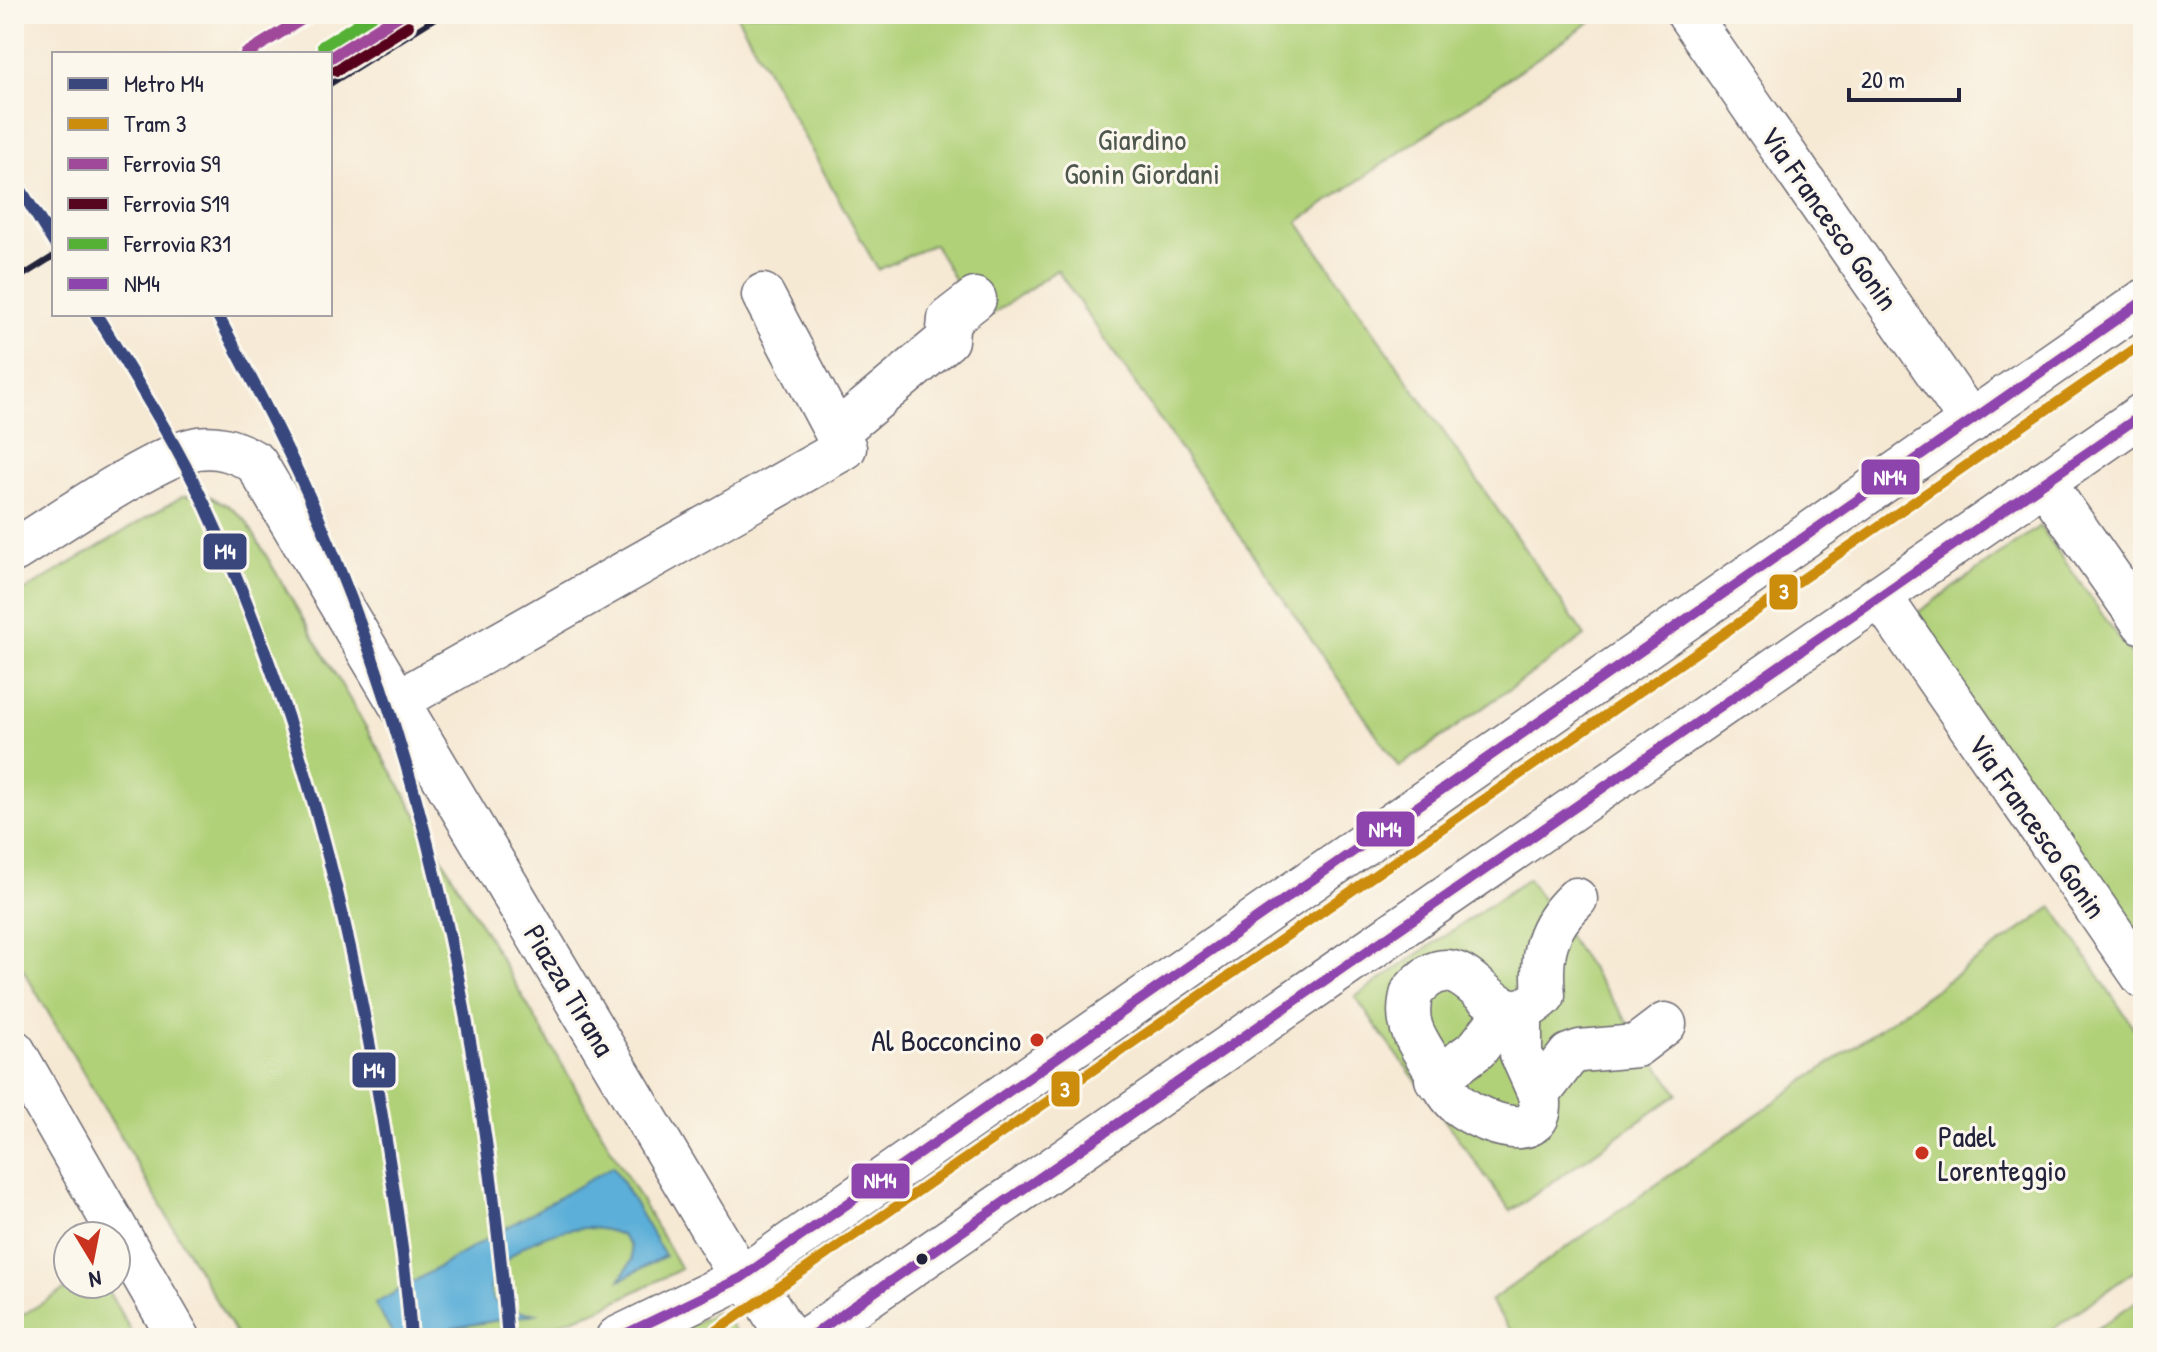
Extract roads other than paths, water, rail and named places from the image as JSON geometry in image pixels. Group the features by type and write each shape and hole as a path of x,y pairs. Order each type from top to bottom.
{"street":[{"name":"Via Francesco Gonin","path":"1688,14 1971,422"},
{"path":"398,701 845,448 763,295"},
{"path":"836,433 947,340 949,319 975,299"},
{"path":"617,1338 741,1278 2143,301"},
{"path":"808,1338 2143,414"},
{"name":"Piazza Tirana","path":"14,551 174,455 213,447 238,452 256,463 741,1278 764,1298 788,1338"},
{"path":"2044,482 2143,623"},
{"name":"Via Francesco Gonin","path":"1880,596 2143,977"},
{"path":"1436,1079 1477,1049 1513,1011 1544,995 1542,977 1554,920 1576,899"},
{"path":"1448,969 1461,974 1513,1011 1521,1054 1539,1094 1541,1111 1537,1119 1523,1127 1502,1128 1479,1119 1456,1102 1436,1079 1435,1068 1417,1046 1408,1023 1412,992 1436,970 1448,969"},
{"path":"1539,1094 1569,1055 1580,1051 1636,1046 1665,1024"},
{"path":"14,1051 179,1338"}],"water":[{"path":"613,1166 665,1256 620,1280 632,1260 630,1246 621,1235 589,1228 557,1232 528,1244 506,1261 493,1279 492,1296 507,1308 540,1313 395,1338 375,1304"}],"railway":[{"path":"332,83 442,14"},
{"path":"14,281 52,257"}],"metro line":[{"name":"M4","path":"14,179 52,240"},
{"name":"M4","path":"97,316 166,431 204,503 236,576 291,727 334,880 368,1037 399,1227 411,1338"},
{"name":"M4","path":"218,316 317,514 366,639 398,736 449,933 469,1033 485,1134 508,1338"}],"tram line":[{"name":"3","path":"706,1338 2143,343"}],"rail line":[{"name":"S9","path":"249,52 310,14"},
{"name":"R31","path":"323,46 374,14"},
{"name":"S9","path":"332,57 401,14"},
{"name":"S19","path":"337,70 408,26"}],"place":[{"name":"Al Bocconcino","path":"1037,1040"},
{"name":"Padel Lorenteggio","path":"1922,1153"}],"park label":[{"name":"Giardino Gonin Giordani","path":"1142,156"}]}
